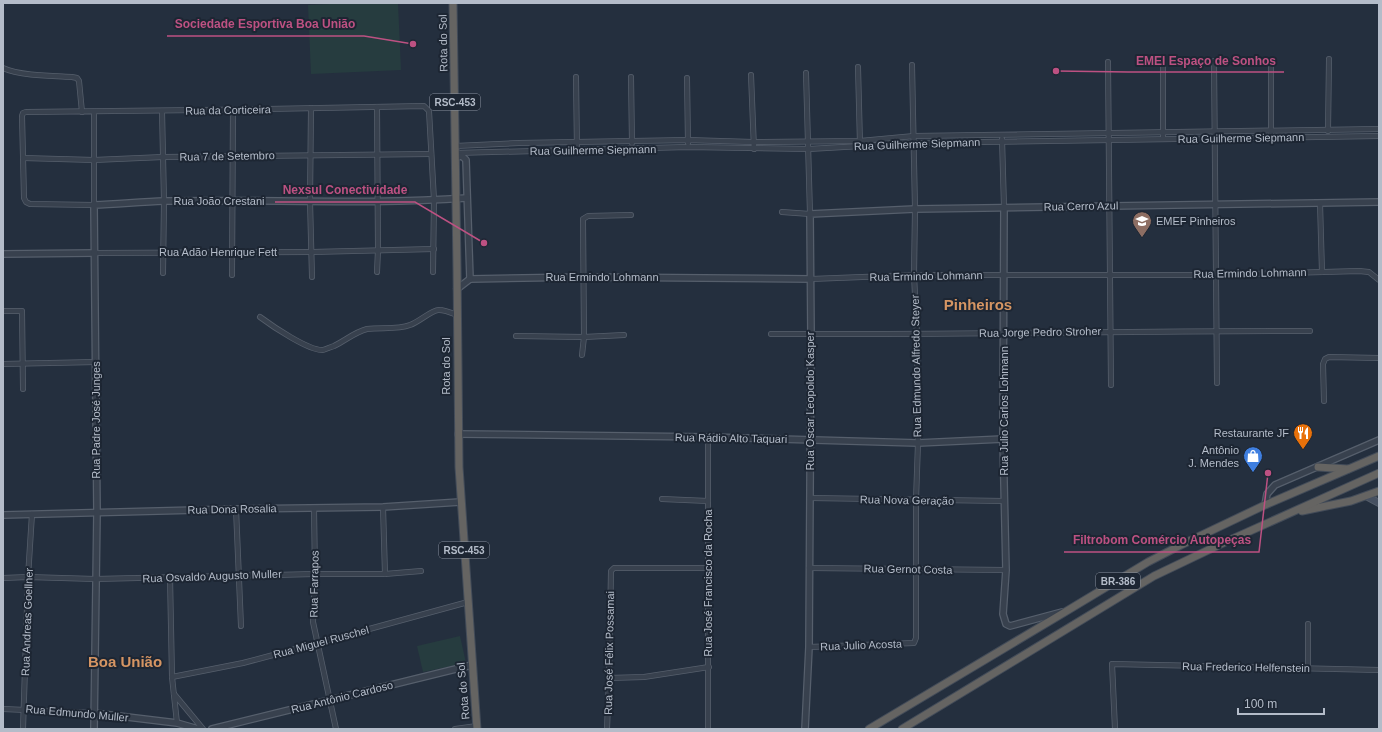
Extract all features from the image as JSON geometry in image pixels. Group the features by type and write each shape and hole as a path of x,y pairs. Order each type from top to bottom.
{"highway":[{"name":"Rota do Sol","path":"453,3 460,502 477,728"},
{"name":"BR-386","path":"869,729 1148,562 1265,505 1379,456"},
{"path":"1318,467 1350,469"},
{"name":"BR-386","path":"902,729 1154,576 1286,514 1379,473"},
{"path":"1286,514 1352,501 1379,491"}],"main road":[{"path":"1366,496 1379,503"}],"street":[{"path":"1328,136 1329,59"},
{"path":"1214,61 1217,383"},
{"path":"1108,62 1111,385"},
{"path":"1163,62 1163,139"},
{"path":"1271,62 1271,137"},
{"name":"Rua Edmundo Alfredo Steyer","path":"912,65 915,209 914,275 917,335 918,443 916,500 916,638 914,643"},
{"path":"858,67 860,146"},
{"path":"3,68 9,71 76,78 78,81 82,112"},
{"name":"Rua Oscar Leopoldo Kasper","path":"805,729 809,647 811,334 809,149 806,73"},
{"path":"751,75 754,149"},
{"path":"576,77 578,150"},
{"path":"631,77 632,149"},
{"path":"687,78 688,147"},
{"name":"Rua da Corticeira","path":"23,158 22,116 23,113 26,112 162,112 233,109 424,106 429,111 431,154"},
{"path":"377,107 377,272"},
{"path":"311,108 310,201 312,277"},
{"path":"232,275 233,109"},
{"name":"Rua Padre José Junges","path":"94,112 97,512 94,729"},
{"path":"162,112 164,202 162,273"},
{"name":"Rua Guilherme Siepmann","path":"455,152 464,145 555,142 577,143 688,140 753,142 860,140 914,136 1379,129"},
{"name":"Rua Julio Carlos Lohmann","path":"1002,135 1004,208 1003,438 1006,570 1003,614 1006,624 1016,626 1039,618 1065,612"},
{"name":"Rua Guilherme Siepmann","path":"464,155 688,147 722,149 809,149 914,143 1379,136"},
{"path":"722,140 722,149"},
{"path":"457,289 470,279 466,160 464,155 464,145"},
{"path":"455,152 464,155"},
{"path":"431,154 434,200 433,272"},
{"name":"Rua 7 de Setembro","path":"23,158 94,160 163,157 431,154"},
{"name":"Rua João Crestani","path":"23,158 24,198 26,202 30,204 94,205 164,202 378,201 467,198"},
{"name":"Rua Cerro Azul","path":"782,212 810,214 915,209 1379,202"},
{"path":"1320,203 1322,272"},
{"path":"582,354 584,336 583,219 588,216 631,215"},
{"name":"Rua Adão Henrique Fett","path":"3,254 312,252 434,249"},
{"name":"Rua Ermindo Lohmann","path":"470,279 584,277 811,278 914,275 1111,275 1369,272 1379,280"},
{"path":"260,317 276,329 309,346 322,350 334,346 361,331 369,329 406,327 412,325 419,322 432,312 438,310 457,315"},
{"path":"3,311 22,311 23,390"},
{"name":"Rua Jorge Pedro Stroher","path":"771,334 917,335 1111,331 1310,331"},
{"path":"516,336 624,335"},
{"path":"1324,401 1324,359 1329,357 1379,358"},
{"path":"3,364 96,362"},
{"name":"Rua Rádio Alto Taquari","path":"458,434 708,436 918,443 1003,438"},
{"name":"Rua José Francisco da Rocha","path":"708,436 708,729"},
{"path":"1265,505 1267,494 1275,485 1379,440"},
{"name":"Rua Nova Geração","path":"810,498 1004,501"},
{"path":"662,499 708,501"},
{"name":"Rua Dona Rosalia","path":"3,515 383,507 460,502"},
{"path":"383,507 385,574"},
{"name":"Rua Farrapos","path":"314,508 315,574 313,622 336,729"},
{"path":"236,509 241,626"},
{"name":"Rua Andreas Goellner","path":"23,729 28,577 32,514"},
{"name":"Rua José Félix Possamai","path":"607,729 610,678 610,571 614,568 708,568"},
{"name":"Rua Gernot Costa","path":"810,568 1006,570"},
{"name":"Rua Osvaldo Augusto Muller","path":"3,578 28,577 95,579 239,575 385,574 422,571"},
{"path":"170,577 172,677 177,723"},
{"name":"Rua Miguel Ruschel","path":"172,677 243,662 318,643 468,602"},
{"path":"1308,624 1308,668"},
{"name":"Rua Julio Acosta","path":"809,647 914,643"},
{"name":"Rua Frederico Helfenstein","path":"1115,729 1112,664 1379,670"},
{"name":"Rua Antônio Cardoso","path":"212,729 472,665"},
{"path":"610,678 644,677 709,667"},
{"path":"174,694 203,729"},
{"name":"Rua Edmundo Muller","path":"3,709 94,713 177,723 198,729"},
{"path":"455,729 477,728"}],"green space":[{"path":"398,3 401,70 311,74 308,5"},
{"path":"460,636 466,663 423,672 417,646"}],"place":[{"name":"Sociedade Esportiva Boa União","path":"413,44"},
{"name":"EMEI Espaço de Sonhos","path":"1056,71"},
{"name":"EMEF Pinheiros","path":"1142,238"},
{"name":"Nexsul Conectividade","path":"484,243"},
{"name":"Restaurante JF","path":"1303,450"},
{"name":"Antônio J. Mendes","path":"1253,473"},
{"name":"Filtrobom Comércio Autopeças","path":"1268,473"}],"district":[{"name":"Pinheiros","path":"978,305"},
{"name":"Boa União","path":"125,662"}]}
